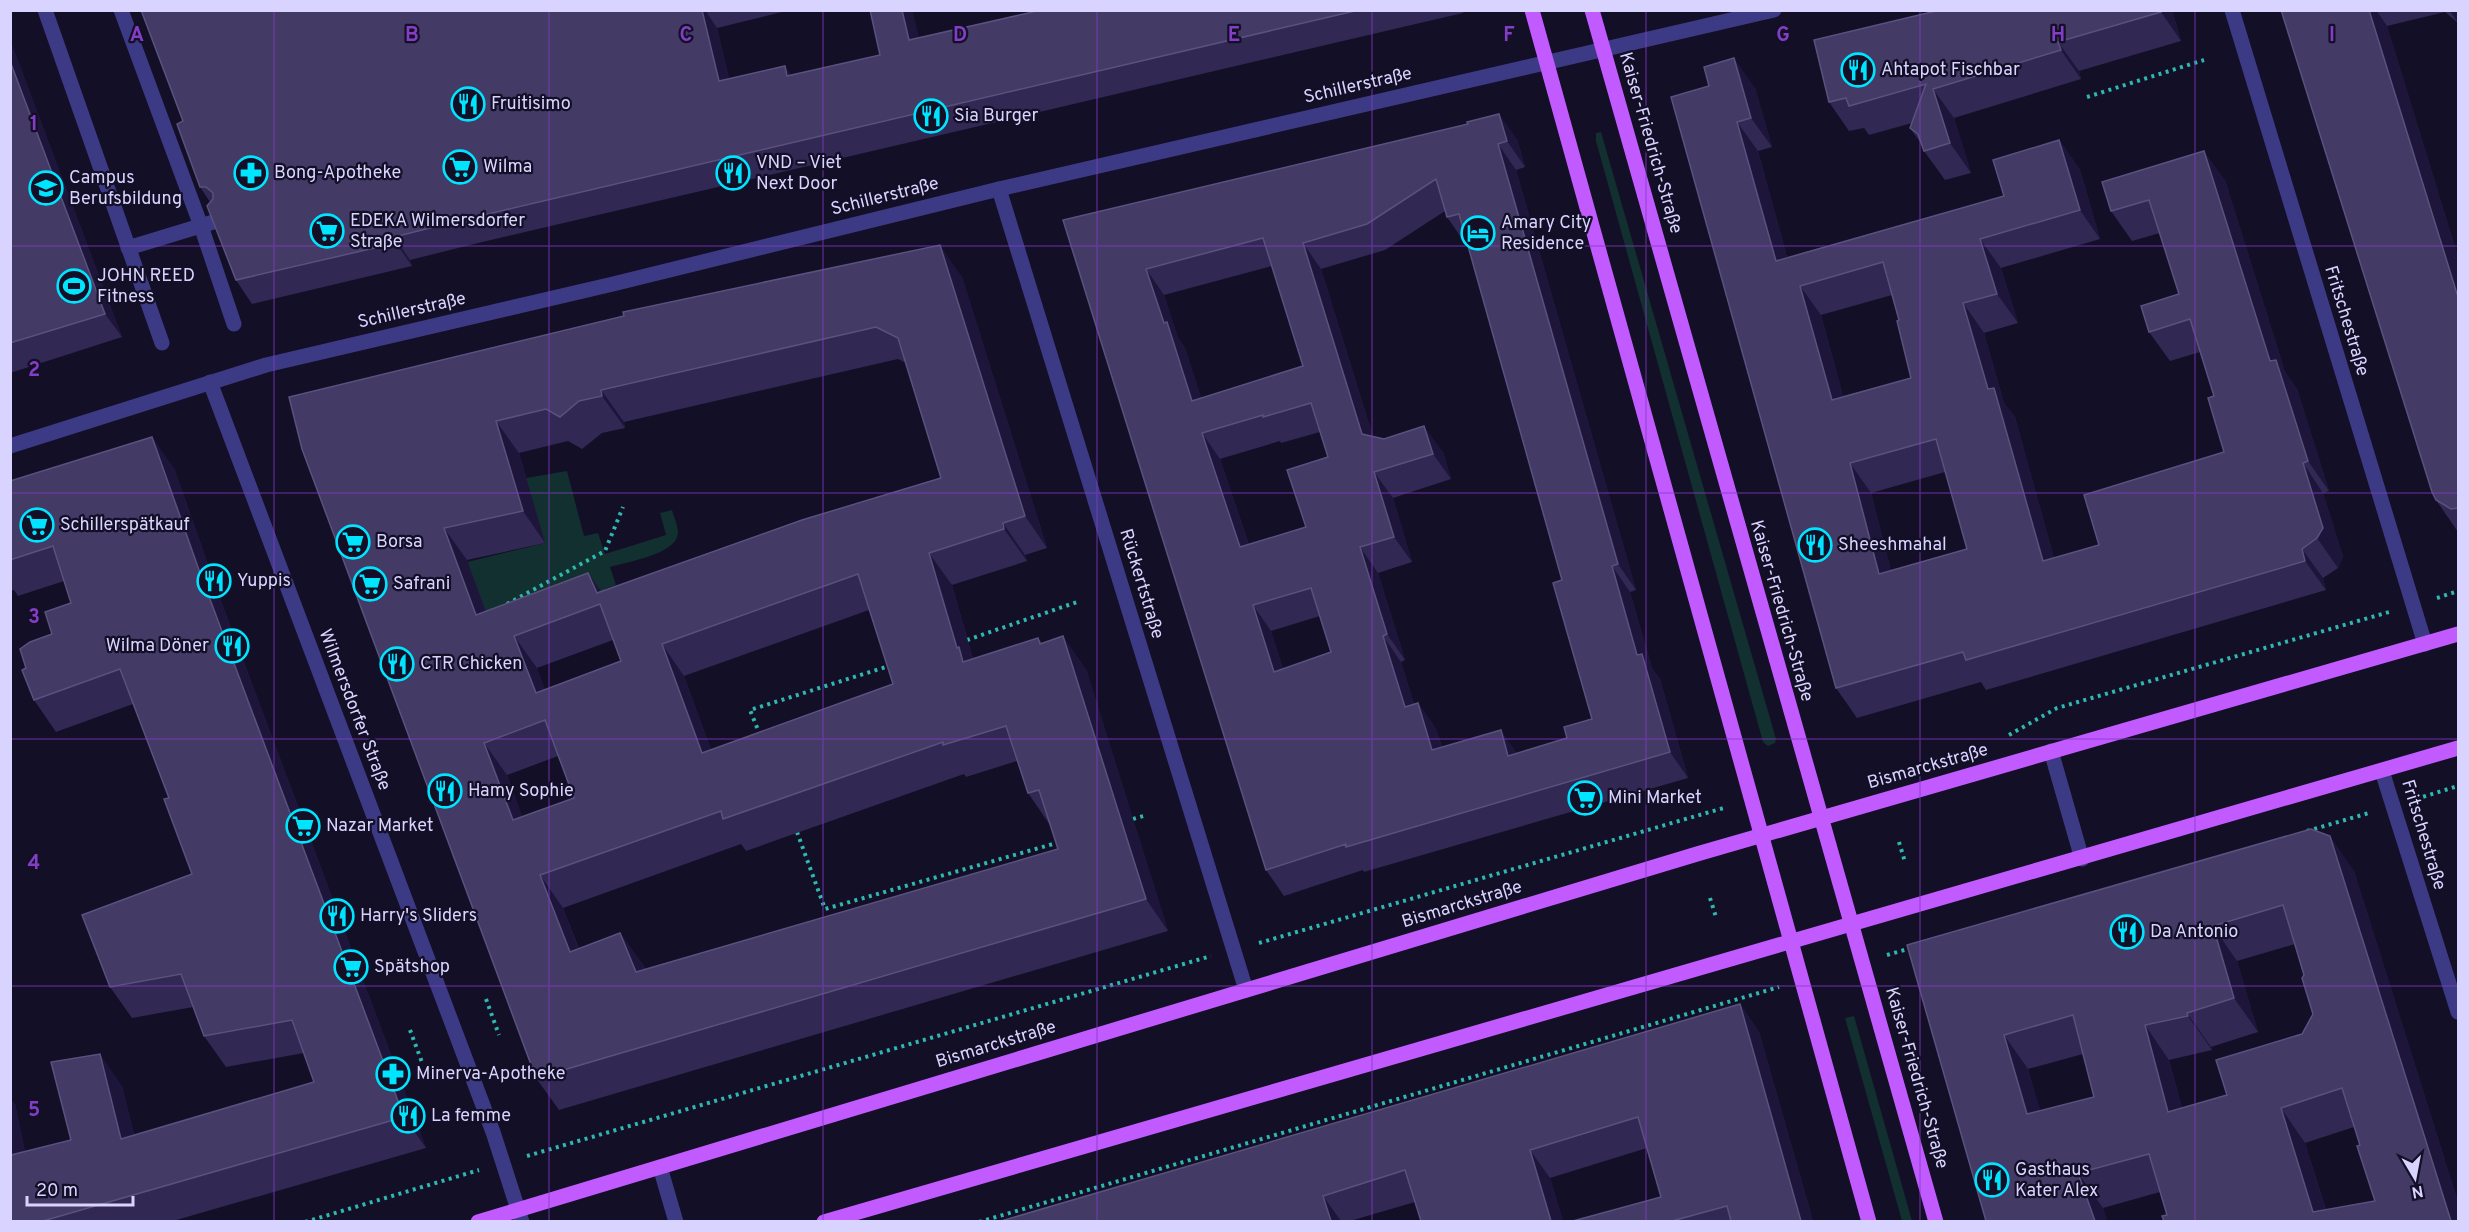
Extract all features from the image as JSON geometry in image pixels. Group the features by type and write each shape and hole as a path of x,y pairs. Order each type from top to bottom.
{"main road":[{"path":"1533,10 1869,1221"},
{"name":"Kaiser-Friedrich-Straße","path":"1593,10 1936,1221"},
{"name":"Bismarckstraße","path":"478,1221 520,1216 660,1167 1246,990 1820,818 2458,634"},
{"path":"824,1221 1852,926 2458,748"}],"street":[{"path":"45,10 162,343"},
{"path":"120,10 201,226 234,324"},
{"name":"Schillerstraße","path":"10,446 266,365 613,285 999,189 1774,10"},
{"name":"Fritschestraße","path":"2232,10 2424,644"},
{"name":"Rückertstraße","path":"999,189 1246,990"},
{"path":"128,248 220,220"},
{"name":"Wilmersdorfer Straße","path":"210,382 493,1132 520,1216"},
{"path":"2051,751 2082,859"},
{"name":"Fritschestraße","path":"2382,771 2458,1012"},
{"path":"660,1167 676,1221"}],"path":[{"path":"2087,97 2204,60"},
{"path":"497,609 605,551 623,507"},
{"path":"967,640 1080,601"},
{"path":"2057,708 2364,619"},
{"path":"761,739 750,710 898,663"},
{"path":"1133,819 1147,815"},
{"path":"2302,832 2347,819"},
{"path":"1289,934 1672,821"},
{"path":"797,832 825,909 1067,840"},
{"path":"1899,842 1905,862"},
{"path":"1710,898 1716,917"},
{"path":"1863,962 1917,946"},
{"path":"581,1140 1179,966"},
{"path":"979,1221 1803,980"},
{"path":"486,999 499,1035"},
{"path":"410,1030 423,1065"},
{"path":"305,1221 422,1187"}],"green space":[{"path":"1601,132 1776,739 1775,743 1768,746 1763,742 1596,141 1596,133"},
{"path":"567,471 584,536 598,533 605,554 666,535 660,513 672,510 678,533 675,540 661,552 610,567 616,585 605,589 611,605 499,647 467,562 545,543 526,478"},
{"path":"1854,1016 1912,1221 1902,1221 1845,1018"}],"building":[{"name":"Wilma","path":"141,10 702,10 719,81 785,66 787,76 880,55 870,10 902,10 909,40 1033,12 1033,10 1359,10 462,220 394,237 396,243 236,280 207,206 213,199 213,193 206,187 200,187 177,124 183,121"},
{"path":"1940,10 2160,10 2161,12 2058,42 2061,50 1933,89 1950,143 1924,151 1918,134 1910,128 1926,84 1849,106 1846,98 1829,102 1814,40"},
{"path":"2281,10 2369,10 2458,297 2458,508 2451,509 2436,500 2432,492"},
{"path":"1734,58 1751,118 1737,122 1776,261 2004,196 1993,160 2059,140 2080,210 1980,239 1997,294 1963,303 1988,389 1994,388 2043,561 2099,545 2084,495 2224,452 2208,398 2214,396 2190,319 2149,332 2141,306 2179,294 2149,200 2111,211 2102,182 2204,151 2270,361 2276,360 2308,461 2303,463 2323,528 2317,538 2302,549 2305,561 1966,660 1963,652 1836,688 1671,97 1709,86 1704,67","holes":["1883,262 1899,320 1897,321 1911,378 1832,400 1800,286","1936,439 1967,549 1879,574 1850,463"]},
{"path":"10,61 105,314 10,343"},
{"path":"1499,114 1507,141 1498,144 1618,564 1612,566 1637,655 1642,654 1670,752 1346,847 1346,844 1266,870 1063,220 1468,124 1467,122","holes":["1436,179 1447,217 1459,214 1562,580 1553,583 1592,719 1564,727 1567,738 1508,756 1501,730 1432,750 1418,703 1405,707 1383,636 1387,634 1360,547 1394,537 1374,472 1433,454 1424,426 1384,439 1362,434 1303,243 1367,224","1263,238 1303,366 1192,401 1167,322 1164,323 1146,269","1311,403 1328,457 1287,470 1306,527 1240,547 1202,433 1263,415 1263,417","1311,588 1331,652 1274,672 1253,605"]},
{"path":"940,245 1025,516 1003,523 1004,529 929,553 957,648 959,647 963,662 1038,638 1040,644 1063,636 1146,899 536,1078 302,449 289,397 624,316 623,312","holes":["876,327 898,338 941,478 802,520 597,593 588,573 476,615 444,528 523,511 496,421 546,409 560,417 579,401 602,396 601,390","858,574 893,684 702,753 662,644","600,604 621,661 536,693 514,636","545,720 574,798 513,820 484,743","1006,726 1028,793 1039,790 1058,849 636,972 620,933 570,952 540,875 721,811 723,819 943,742 943,745"]},
{"path":"152,437 199,570 404,1117 43,1221 10,1221 10,1152 11,1155 71,1140 51,1062 100,1054 121,1139 314,1082 292,1020 204,1036 181,974 110,987 82,915 192,874 164,799 169,798 120,669 34,700 22,670 26,668 20,649 30,642 52,634 45,612 71,603 53,546 10,560 10,481"},
{"path":"2311,829 2330,836 2451,1221 2164,1221 2162,1216 2167,1215 2149,1154 2078,1173 2095,1221 1986,1221 1907,945","holes":["2283,905 2313,1014 2302,1034 2216,1060 2227,1095 2168,1112 2145,1025 2188,1016 2187,1013 2234,998 2213,926","2073,1015 2094,1097 2027,1114 2004,1035","2342,1088 2360,1145 2357,1146 2375,1201 2313,1212 2281,1108"]},
{"path":"1740,1004 1801,1221 1731,1221 1727,1206 1672,1221 1573,1221 1661,1197 1638,1117 1530,1150 1551,1221 1421,1221 1405,1170 1323,1196 1331,1221 1001,1221"}],"place":[{"name":"Ahtapot Fischbar","path":"1858,70"},
{"name":"Fruitisimo","path":"468,104"},
{"name":"Sia Burger","path":"931,116"},
{"name":"Wilma","path":"460,167"},
{"name":"Bong-Apotheke","path":"251,173"},
{"name":"VND – Viet Next Door","path":"733,173"},
{"name":"Campus Berufsbildung","path":"46,188"},
{"name":"EDEKA Wilmersdorfer Straße","path":"327,231"},
{"name":"Amary City Residence","path":"1478,233"},
{"name":"JOHN REED Fitness","path":"74,286"},
{"name":"Schillerspätkauf","path":"37,525"},
{"name":"Borsa","path":"353,542"},
{"name":"Sheeshmahal","path":"1815,545"},
{"name":"Yuppis","path":"214,581"},
{"name":"Safrani","path":"370,584"},
{"name":"Wilma Döner","path":"232,646"},
{"name":"CTR Chicken","path":"397,664"},
{"name":"Hamy Sophie","path":"445,791"},
{"name":"Mini Market","path":"1585,798"},
{"name":"Nazar Market","path":"303,826"},
{"name":"Harry's Sliders","path":"337,916"},
{"name":"Da Antonio","path":"2127,932"},
{"name":"Spätshop","path":"351,967"},
{"name":"Minerva-Apotheke","path":"393,1074"},
{"name":"La femme","path":"408,1116"},
{"name":"Gasthaus Kater Alex","path":"1992,1180"}]}
